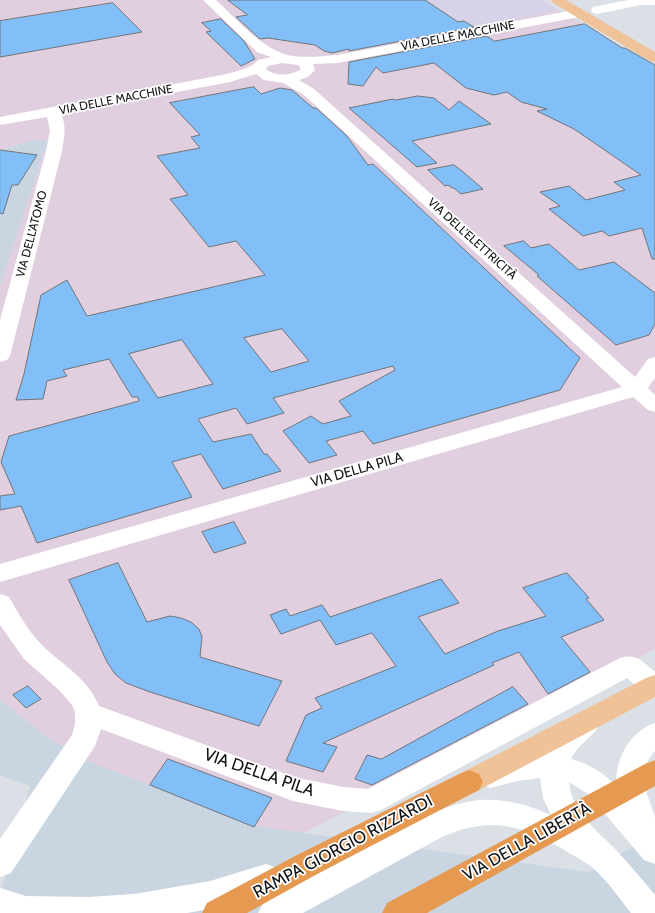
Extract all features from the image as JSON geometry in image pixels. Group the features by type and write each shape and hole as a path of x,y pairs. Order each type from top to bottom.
{"highway":[{"name":"VIA DELLA LIBERTÀ","path":"398,913 655,772"},
{"name":"RAMPA GIORGIO RIZZARDI","path":"218,913 308,864 469,782"}],"main road":[{"path":"557,0 579,7 597,10 655,44"},
{"path":"579,7 655,58"},
{"name":"RAMPA GIORGIO RIZZARDI","path":"469,782 655,687"}],"street":[{"name":"VIA DELL'ELETTRICITÀ","path":"209,0 268,66 309,92 655,406"},
{"path":"597,10 637,1 655,1"},
{"path":"637,1 651,15"},
{"name":"VIA DELLE MACCHINE","path":"305,65 579,7"},
{"path":"287,59 305,65 305,73 300,75 268,66 287,59"},
{"name":"VIA DELLE MACCHINE","path":"0,121 233,77 268,66"},
{"path":"0,109 19,112 26,116"},
{"name":"VIA DELL'ATOMO","path":"0,356 54,151 58,121 52,112"},
{"path":"637,389 655,363"},
{"name":"VIA DELLA PILA","path":"0,573 637,389"},
{"path":"0,604 32,652 79,695 86,704 89,713 89,724 85,738 0,864"},
{"name":"VIA DELLA PILA","path":"89,713 293,789 343,799 371,801 629,665 655,687"},
{"name":"RAMPA GIORGIO RIZZARDI","path":"593,719 581,727 565,745 555,766 553,778 554,787 564,812 573,827 604,859"},
{"path":"655,734 641,746 632,760 630,774 631,789 636,807 655,847"},
{"name":"RAMPA GIORGIO RIZZARDI","path":"469,782 505,771 529,767 555,766 576,771 591,779 655,851"},
{"path":"274,913 425,832 456,817 478,812 506,813 569,837 604,859 650,913"},
{"path":"20,908 88,912 168,904 210,896 308,864"}],"shaded area":[{"path":"0,0 425,0 458,22 464,21 473,27 559,10 655,67 655,649 304,833 255,826 85,760 44,735 0,699 0,286 43,155 49,143 0,150"},
{"path":"425,0 542,0 559,10 473,27 458,22"},
{"path":"33,140 43,140 49,142 43,155 0,286 0,150"},
{"path":"0,699 44,735 85,760 255,826 588,872 655,834 655,913 0,913 0,895 30,786 0,775"}],"building":[{"path":"228,0 425,0 458,22 464,21 474,27 332,53 324,51 315,45 268,38 260,39 236,17 247,15"},
{"path":"113,3 142,32 0,57 0,21"},
{"path":"221,19 244,41 255,59 241,66 206,32 211,31 202,23"},
{"path":"585,24 622,48 625,48 655,65 655,259 652,259 642,228 609,236 602,231 583,236 549,209 560,206 540,192 569,186 586,200 625,190 614,182 641,175 574,129 537,111 547,109 521,102 507,92 494,95 466,88 434,63 383,73 376,67 363,86 348,84 349,62 487,36 494,41"},
{"path":"254,87 261,94 280,88 292,90 313,108 316,108 346,135 368,165 373,164 580,358 560,390 373,444 363,431 326,441 337,455 309,463 283,431 311,416 323,424 351,416 339,401 395,370 393,366 273,398 284,413 247,424 236,408 198,419 213,442 251,434 264,454 267,454 281,471 223,489 201,454 172,462 192,497 37,543 21,506 0,510 0,496 15,494 1,462 9,436 139,401 138,397 132,397 109,359 63,370 67,376 47,381 43,399 16,400 24,374 41,295 67,280 87,316 265,275 236,241 209,247 170,199 188,195 157,156 200,148 191,137 200,135 170,103","holes":["282,329 309,361 271,372 244,338","182,340 213,384 158,398 129,354"]},
{"path":"418,96 434,98 449,110 459,101 491,124 412,141 437,163 417,167 349,108 393,99 395,100"},
{"path":"0,150 37,155 18,185 12,185 3,214 0,213"},
{"path":"454,165 483,189 461,194 448,185 445,186 428,170"},
{"path":"524,241 531,248 549,244 579,270 614,262 655,293 655,324 649,335 616,345 537,276 539,275 504,246"},
{"path":"234,522 246,543 214,553 202,532"},
{"path":"118,563 147,622 170,616 191,622 199,629 202,637 200,657 282,681 259,726 150,692 126,683 115,674 107,662 69,580"},
{"path":"567,573 589,598 586,599 604,620 561,637 590,672 548,694 519,652 492,663 494,665 323,743 337,747 323,772 286,761 306,715 322,708 315,698 396,666 372,633 336,645 320,620 281,634 270,615 286,609 290,616 322,605 330,617 441,579 459,603 418,617 445,654 498,631 546,616 523,588"},
{"path":"28,686 41,699 26,708 13,695"},
{"path":"513,687 528,704 372,785 355,779 367,755 381,759"},
{"path":"168,759 272,798 254,827 150,785"}]}
